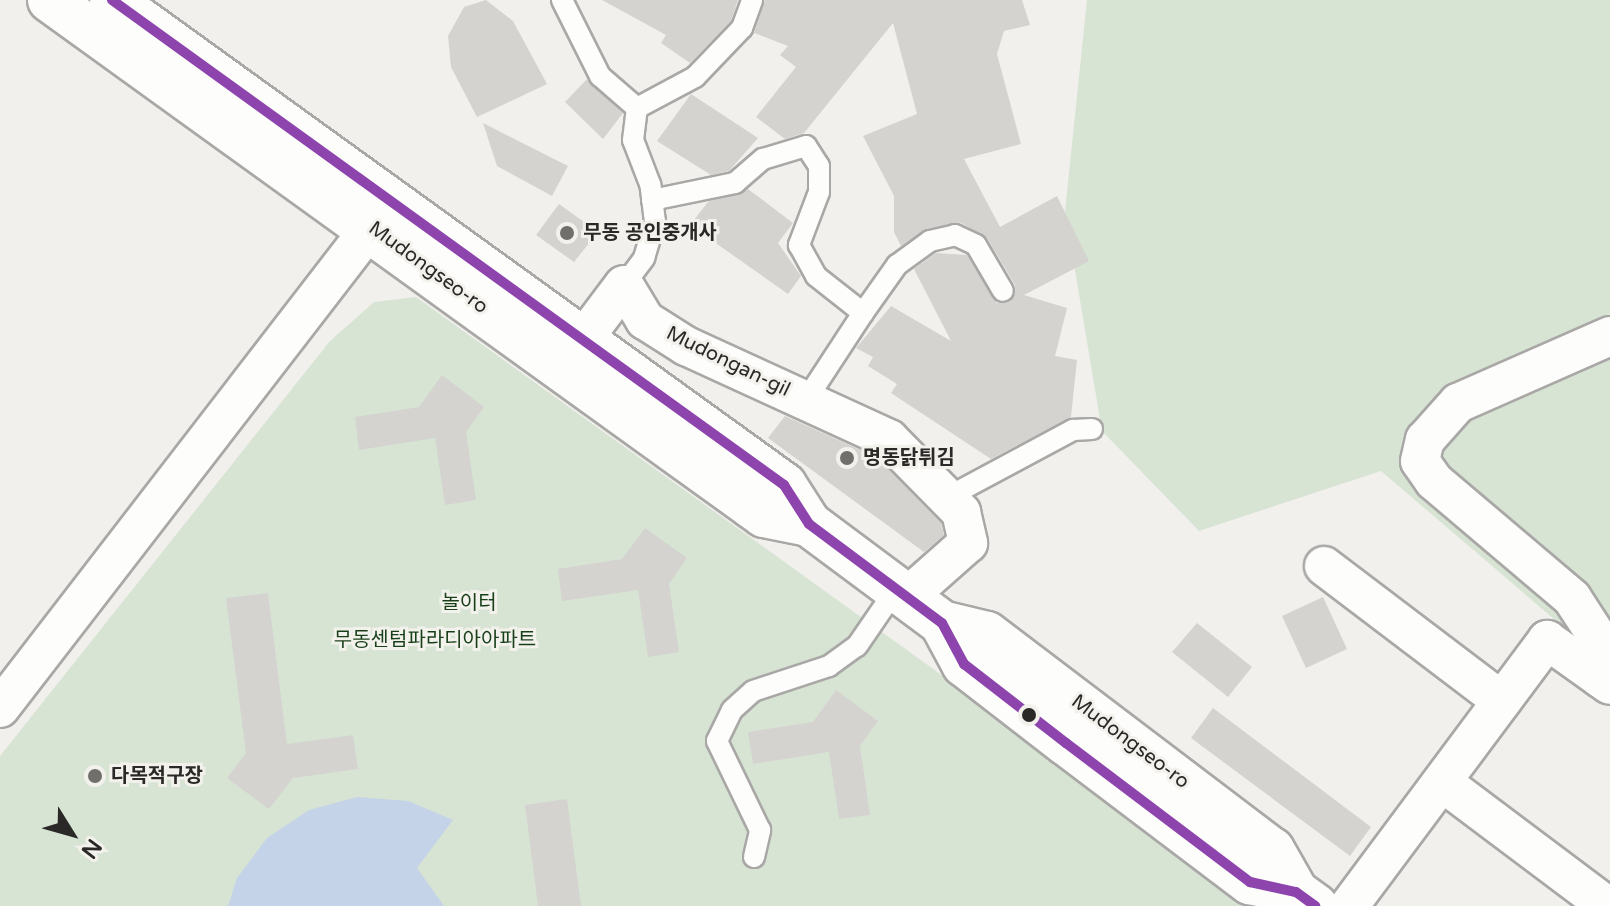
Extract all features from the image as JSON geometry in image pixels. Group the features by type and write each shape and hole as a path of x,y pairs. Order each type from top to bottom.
{"main road":[{"name":"Mudongseo-ro","path":"50,0 133,18 584,338 784,485 809,524 901,593 942,623 987,634 1247,831 1283,861 1305,899"},
{"name":"Mudongseo-ro","path":"133,18 371,227 764,515 809,524"}],"street":[{"path":"0,708 371,227"},
{"path":"584,338 624,285"},
{"name":"Mudongan-gil","path":"624,285 645,320 686,346 889,439 948,497 961,512 968,543 901,593"},
{"path":"1605,682 1596,635 1572,598 1434,481 1420,461 1425,440 1458,403 1610,336"},
{"path":"1324,566 1502,701"},
{"path":"1349,906 1547,640 1605,682"},
{"path":"1442,782 1607,906"}],"lane":[{"path":"562,0 600,76 637,108"},
{"path":"637,108 695,77 742,28 752,0"},
{"path":"624,285 644,258 652,200 633,140 637,108"},
{"path":"652,200 735,183 763,159 806,146 819,166 819,192 799,245 816,276 863,313"},
{"name":"Mudongan-gil","path":"806,400 897,265 930,241 955,235 976,245 1003,291"},
{"path":"948,497 1013,459 1092,429"},
{"path":"754,857 760,830 717,741 732,710 753,691 829,666 857,646 901,593"}],"green space":[{"path":"1087,0 1610,0 1610,667 1381,471 1199,531 1102,431 1065,211"},
{"name":"무동센텀파라디아아파트","path":"416,297 1261,906 0,906 0,756 330,341 374,302"}],"water":[{"path":"357,797 408,801 453,820 417,868 444,906 228,906 237,878 267,838 309,810"}],"building":[{"path":"486,0 513,21 547,84 477,117 451,67 448,36 464,7"},
{"path":"602,0 738,0 731,21 690,63 661,43 666,35"},
{"path":"765,0 1022,0 1030,25 1004,31 997,54 1021,144 964,159 1000,227 1057,196 1089,261 1024,295 1067,308 1055,356 1077,360 1071,417 991,459 891,393 897,384 868,366 873,357 856,348 891,306 951,341 914,269 936,253 967,255 997,303 1010,302 1015,285 987,238 961,223 926,229 901,246 894,232 894,196 863,136 917,114 893,23 804,133 785,139 756,117 796,67 780,55 788,46 754,33"},
{"path":"587,79 623,113 603,139 565,102"},
{"path":"691,94 758,138 729,171 711,175 657,141"},
{"path":"483,123 568,166 552,196 497,166"},
{"path":"748,189 793,223 778,243 801,276 788,294 690,225 708,202"},
{"name":"무동 공인중개사","path":"559,204 598,232 574,262 536,235"},
{"path":"442,375 484,407 466,432 476,500 445,505 435,438 359,450 355,417 419,407"},
{"path":"785,416 876,457 941,523 944,535 924,552 768,438"},
{"path":"645,528 687,558 669,584 679,652 648,657 638,590 562,601 558,569 622,559"},
{"path":"268,593 287,744 353,735 358,769 293,778 269,809 227,778 246,753 226,598"},
{"path":"1323,597 1347,649 1306,668 1282,616"},
{"path":"1197,623 1252,667 1228,697 1172,652"},
{"path":"836,690 878,721 860,746 870,815 839,819 829,752 753,764 748,732 813,722"},
{"path":"1213,708 1371,827 1350,856 1191,738"},
{"path":"567,799 581,906 538,906 525,805"}],"transit line":[{"path":"112,0 784,485 809,524 942,623 964,664 1250,882 1296,892 1315,906"}],"place":[{"name":"무동 공인중개사","path":"567,233"},
{"name":"명동닭튀김","path":"847,458"},
{"name":"다목적구장","path":"95,776"}],"park label":[{"name":"놀이터","path":"469,603"}]}
